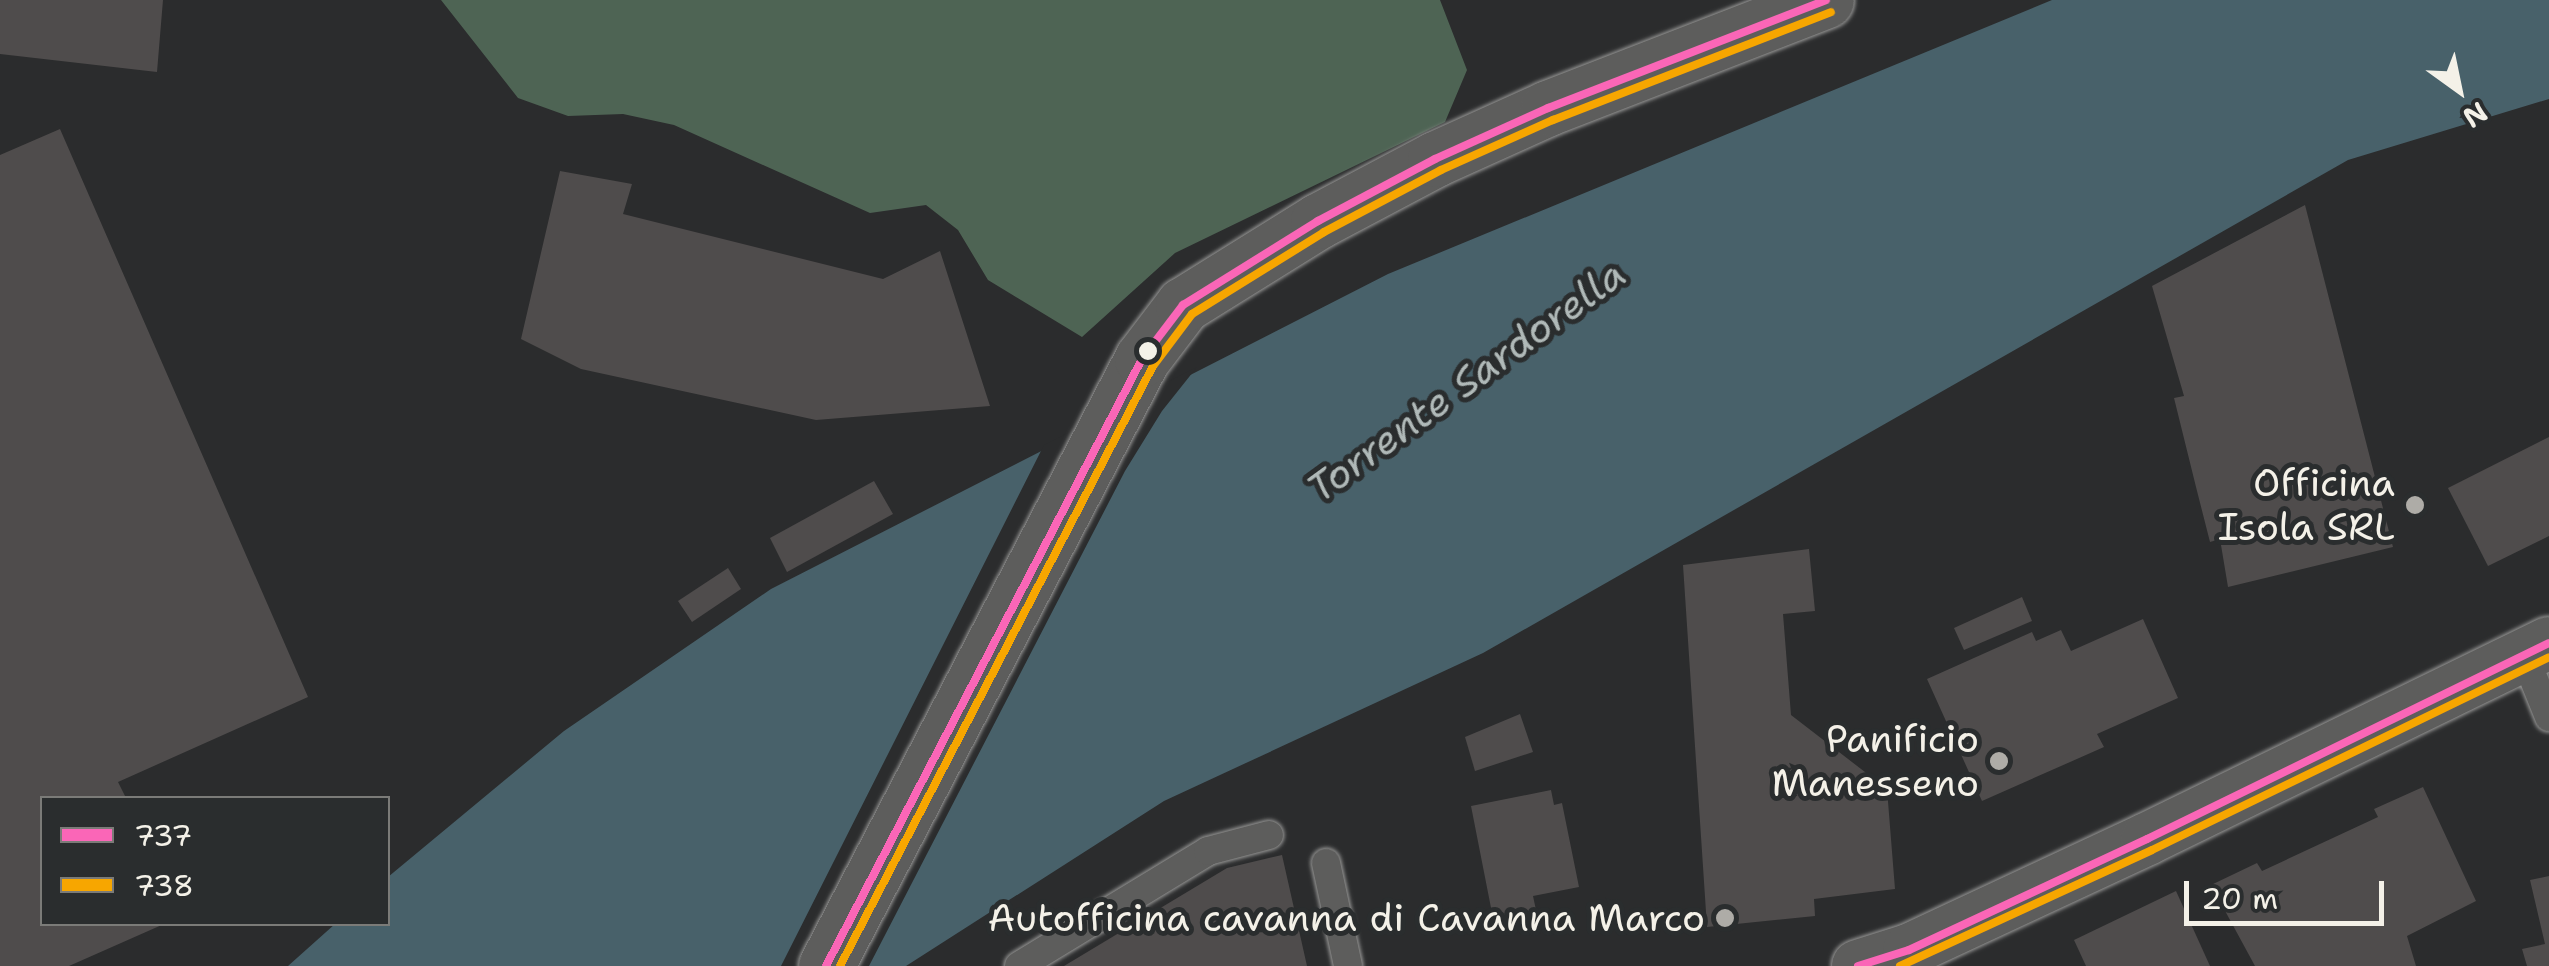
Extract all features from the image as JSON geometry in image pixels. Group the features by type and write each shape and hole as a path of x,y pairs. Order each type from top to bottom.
{"main road":[{"path":"826,966 1142,358 1182,304 1318,221 1436,159 1548,108 1826,0"}],"street":[{"path":"1858,966 1909,950 2096,863 2536,649"}],"lane":[{"path":"2536,649 2549,717"},
{"path":"1018,966 1208,852 1269,835"},
{"path":"1326,863 1348,966"}],"green space":[{"path":"441,0 1440,0 1467,70 1445,122 1175,253 1082,337 988,280 958,230 926,205 870,213 674,125 623,114 568,116 518,98"}],"water":[{"name":"Torrente Sardorella","path":"2052,0 2549,0 2549,99 2348,160 1483,653 1164,801 906,966 288,966 333,926 390,926 390,875 564,731 771,589 1388,274"}],"pier":[{"path":"1197,367 1162,411 1125,471 869,966 781,966 1044,445"}],"building":[{"path":"0,0 163,0 157,72 0,54"},
{"path":"60,129 308,697 118,782 125,796 40,796 40,926 159,926 69,966 0,966 0,155"},
{"path":"560,171 632,184 623,214 883,279 940,251 990,406 816,420 581,369 521,339"},
{"path":"2305,205 2393,547 2228,587 2220,539 2210,542 2196,487 2174,398 2184,396 2152,286"},
{"path":"2549,437 2549,536 2488,566 2448,488"},
{"path":"874,481 893,514 787,572 770,538"},
{"path":"1809,549 1815,611 1783,614 1791,715 1887,789 1895,889 1814,899 1815,916 1707,927 1683,565"},
{"path":"728,568 741,589 692,622 678,601"},
{"path":"2022,597 2032,621 1964,650 1954,628"},
{"path":"2143,619 2178,698 2097,734 2104,747 1982,801 1927,679 2032,632 2036,641 2061,630 2071,651"},
{"path":"1520,714 1533,752 1475,771 1465,737"},
{"path":"2423,787 2476,901 2407,936 2416,966 2255,966 2211,885 2257,863 2262,871 2378,817 2374,809"},
{"path":"1551,790 1554,805 1562,803 1579,887 1533,896 1536,910 1493,918 1471,806"},
{"path":"1282,855 1307,966 1064,966 1227,868"},
{"path":"2549,876 2549,966 2527,966 2522,949 2545,944 2530,880"},
{"path":"2176,891 2210,966 2086,966 2074,940"}],"transit line":[{"name":"737","path":"826,966 1142,359 1183,305 1318,221 1435,159 1548,108 1826,0"},
{"name":"738","path":"840,966 1153,366 1192,314 1324,232 1441,170 1553,120 1831,12"},
{"name":"737","path":"1858,966 1909,950 2147,839 2549,643"},
{"name":"738","path":"1900,966 2152,850 2549,657"}],"place":[{"name":"Officina Isola SRL","path":"2415,505"},
{"name":"Panificio Manesseno","path":"1999,761"},
{"name":"Autofficina cavanna di Cavanna Marco","path":"1725,918"}]}
